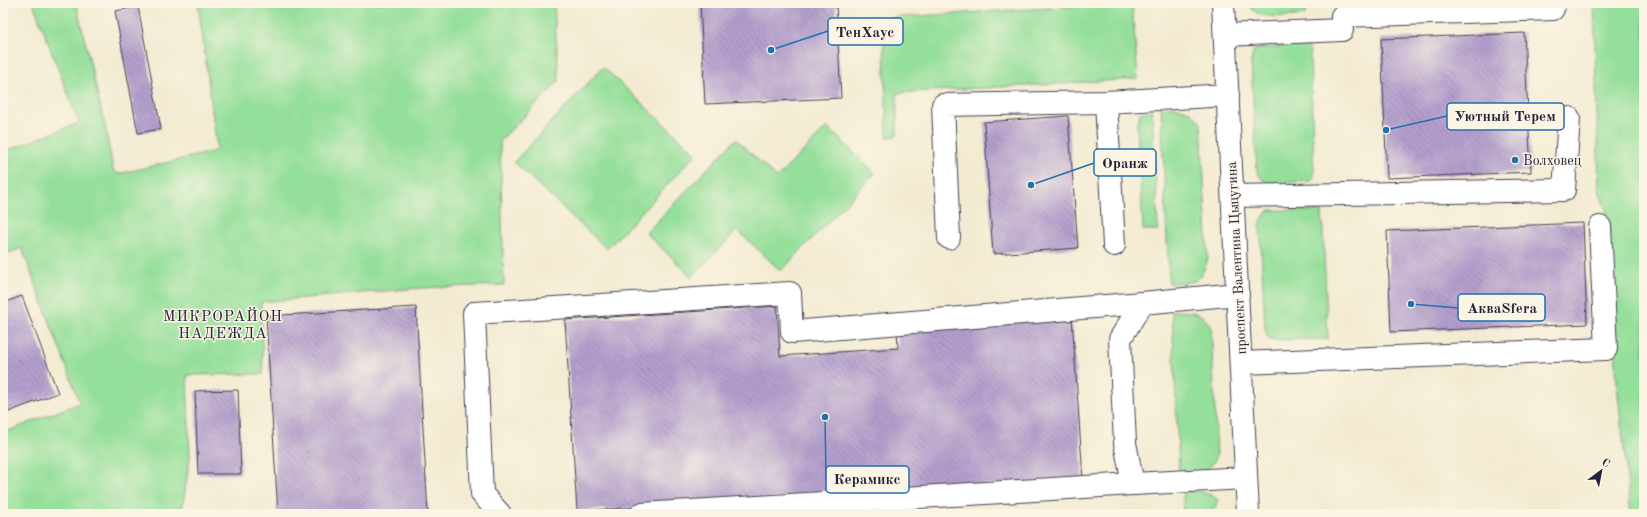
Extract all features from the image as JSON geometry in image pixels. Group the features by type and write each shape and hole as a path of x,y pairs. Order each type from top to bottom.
{"street":[{"name":"проспект Валентина Цыцугина","path":"1223,3 1248,514"},
{"path":"1225,35 1342,30 1342,16 1553,8"},
{"path":"949,238 944,105 1106,102 1228,95"},
{"path":"1106,102 1114,245"},
{"path":"1233,196 1564,190 1569,118"},
{"path":"1241,363 1606,349 1600,227"},
{"path":"500,514 482,494 474,313 790,293 792,332 1238,294"},
{"path":"1133,484 1125,443 1120,339 1142,303"},
{"path":"642,514 1246,478"}],"green space":[{"path":"33,3 76,3 106,130 113,170 118,174 212,152 217,148 198,3 554,3 559,81 500,141 504,285 419,288 261,302 263,374 187,375 190,457 182,510 191,514 3,514 3,433 80,403 22,248 3,255 3,152 79,123"},
{"path":"1132,3 1138,79 897,93 897,136 887,137 883,18"},
{"path":"1249,3 1308,3 1305,14 1299,16 1278,17 1257,13 1252,9"},
{"path":"1594,3 1644,3 1644,514 1631,514 1617,385 1609,219 1599,190"},
{"path":"1304,45 1310,51 1314,176 1311,181 1270,183 1263,180 1257,173 1251,61 1254,50"},
{"path":"603,67 696,154 607,249 514,162"},
{"path":"1161,107 1184,109 1197,118 1201,123 1208,259 1199,278 1195,281 1185,283 1169,283"},
{"path":"1152,110 1158,230 1143,230 1137,124 1140,113"},
{"path":"827,127 875,173 781,271 737,230 692,277 646,233 736,139 777,178"},
{"path":"1269,210 1322,211 1328,339 1269,339 1265,329 1260,226 1263,217"},
{"path":"1172,311 1195,313 1203,317 1211,328 1217,456 1206,470 1197,473 1179,473"},
{"path":"1183,491 1202,492 1214,497 1218,500 1215,509 1206,514 1183,514"}],"building":[{"path":"700,3 836,3 841,98 705,104"},
{"path":"138,7 161,129 138,133 115,11"},
{"path":"1524,33 1531,172 1387,178 1381,39"},
{"path":"1068,116 1078,248 993,254 984,122"},
{"path":"1583,223 1587,324 1391,332 1387,231"},
{"path":"22,296 58,393 3,414 3,303"},
{"path":"777,306 780,356 898,348 897,328 1072,317 1083,479 577,511 565,320"},
{"path":"416,307 428,514 278,514 266,316"},
{"path":"238,390 241,474 198,474 195,391"}],"place":[{"name":"ТенХаус","path":"771,50"},
{"name":"Уютный Терем","path":"1386,130"},
{"name":"Волховец","path":"1515,160"},
{"name":"Оранж","path":"1031,185"},
{"name":"АкваSfera","path":"1411,304"},
{"name":"Керамикс","path":"825,417"}],"district":[{"name":"МИКРОРАЙОН НАДЕЖДА","path":"223,324"}]}
